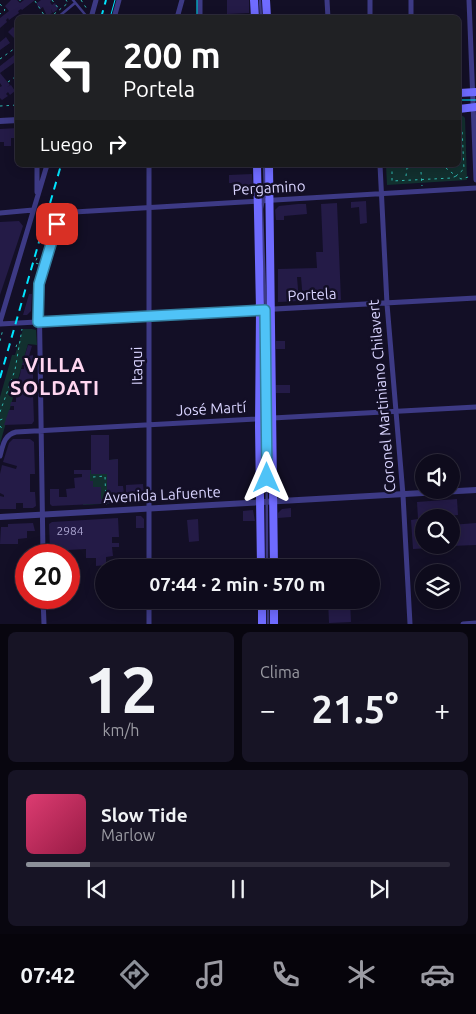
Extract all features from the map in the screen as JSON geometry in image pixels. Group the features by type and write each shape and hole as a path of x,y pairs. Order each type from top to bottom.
{"main road":[{"path":"254,0 255,15"},
{"path":"266,0 267,15"},
{"path":"461,93 474,92"},
{"path":"461,109 474,107"},
{"path":"257,167 264,200 266,310 266,502 261,524 261,559"},
{"path":"269,167 264,200 266,502 273,559"},
{"path":"262,609 262,624"},
{"path":"274,609 274,624"}],"street":[{"path":"88,15 96,0"},
{"path":"115,15 119,0"},
{"path":"178,15 182,0"},
{"path":"200,0 200,15"},
{"path":"327,0 328,15"},
{"path":"370,0 370,15"},
{"path":"411,0 412,15"},
{"path":"469,0 476,177"},
{"path":"0,121 15,120"},
{"path":"37,167 37,198"},
{"path":"2,323 33,210 47,167"},
{"name":"Itaqui","path":"149,167 149,559"},
{"name":"Coronel Martiniano Chilavert","path":"380,167 387,304 403,495 410,624"},
{"name":"Pergamino","path":"44,266 57,224 64,216 74,212 476,188"},
{"path":"0,213 33,210"},
{"path":"43,544 38,322 39,284 44,266"},
{"name":"Portela","path":"2,323 476,298"},
{"name":"José Martí","path":"8,435 16,432 41,430 476,407"},
{"path":"0,456 8,435"},
{"name":"Avenida Lafuente","path":"0,517 476,490"},
{"path":"43,609 44,624"},
{"path":"150,609 150,624"},
{"path":"463,624 476,623"}],"lane":[{"path":"260,0 261,15"},
{"path":"59,15 74,1 85,15"},
{"path":"264,167 264,200"},
{"path":"266,502 267,559"},
{"path":"261,524 266,511"},
{"path":"268,609 268,624"}],"path":[{"path":"52,0 60,9"},
{"path":"51,15 68,3 66,0"},
{"path":"81,0 88,11"},
{"path":"35,1 45,15"},
{"path":"0,4 5,10 0,14"},
{"path":"0,60 15,48"},
{"path":"8,82 15,77"},
{"path":"0,106 15,105"},
{"path":"392,167 392,181 452,178 456,176 464,169 461,128"},
{"path":"403,167 416,167"},
{"path":"445,167 461,179 476,177"},
{"path":"406,176 407,168"},
{"path":"421,172 422,192"},
{"path":"37,258 35,263 44,266"},
{"path":"0,341 2,323"},
{"path":"0,412 12,382 23,323"},
{"path":"16,347 20,338"},
{"path":"7,380 12,382"},
{"path":"9,389 13,390"},
{"path":"0,420 5,418"},
{"path":"0,426 8,435"},
{"path":"92,477 105,476 106,506"}],"green space":[{"path":"461,116 465,118 467,180 387,185 386,167 461,167"},
{"path":"23,329 36,330 37,345 28,344 0,444 0,397 12,355 15,355"},
{"path":"91,435 109,435 109,460 118,459 118,503 83,505 82,470 91,470"}],"building":[{"path":"11,0 17,0 20,3 24,0 35,0 18,11 19,13 9,20 8,18 7,22 0,28 0,18 9,11 5,6"},
{"path":"41,0 52,0 50,2 52,5 55,3 58,7 53,13 51,9 52,13 47,15 43,7 40,9 37,3"},
{"path":"227,0 249,0 249,13 227,14"},
{"path":"13,27 15,29 15,39 8,32"},
{"path":"6,37 10,43 0,50 0,42"},
{"path":"15,54 15,62 0,73 0,66"},
{"path":"0,73 10,85 7,87 11,85 15,91 10,95 8,92 6,94 8,96 2,100 0,98 0,87 2,86 0,83"},
{"path":"15,128 15,138 11,138 11,146 4,146 4,142 0,142 0,129"},
{"path":"252,174 253,187 250,191 239,192 239,183 229,183 229,175"},
{"path":"366,201 367,223 360,224 359,207 351,208 351,202"},
{"path":"337,203 341,300 303,301 301,277 297,277 299,301 278,302 278,269 317,268 316,252 323,252 321,204"},
{"path":"306,204 307,214 284,216 284,220 276,220 275,210 279,206"},
{"path":"19,221 23,226 0,295 0,222"},
{"path":"29,294 32,294 31,311 27,315 23,315"},
{"path":"276,341 285,341 285,349 276,349"},
{"path":"28,345 32,346 29,356 33,355 33,390 29,390 29,394 33,394 34,421 32,424 4,425 9,410 14,410 14,406 10,406 11,402 16,402 16,394 21,394 20,390 15,390 16,387 20,387 20,380 18,380 21,369 24,369 24,365 22,365"},
{"path":"276,385 290,385 290,393 276,393"},
{"path":"91,435 109,435 109,460 118,459 118,486 123,486 124,494 126,494 126,485 143,484 144,496 138,502 52,506 50,504 50,489 59,489 59,497 67,497 66,489 75,488 74,478 82,477 82,474 74,474 74,470 90,470 90,481 93,481 93,487 101,487 101,499 107,499 107,474 91,474"},
{"path":"13,439 30,439 34,442 35,474 30,474 30,492 35,492 36,506 33,508 23,508 23,503 16,503 16,509 0,509 0,496 4,497 0,493 2,465 16,469 17,466 3,462 9,443"},
{"path":"457,499 458,509 417,509 417,502"},
{"path":"291,508 291,517 278,518 278,513 282,509"},
{"path":"253,510 255,521 243,521 243,511"},
{"path":"136,516 141,516 144,519 144,528 136,528"},
{"path":"118,518 119,537 112,537 112,543 119,543 119,547 112,547 113,556 106,557 106,559 86,558 86,549 80,549 80,544 50,544 49,524 52,522"},
{"path":"198,519 199,541 189,542 187,520"},
{"path":"415,519 415,549 413,549 411,520"},
{"path":"33,523 35,531 27,531 27,538 18,539 18,544 0,544 1,527 8,527 8,524"},
{"path":"476,523 476,545 460,546 460,524"},
{"path":"328,609 350,609 351,622 329,623"}],"tram line":[{"path":"111,15 115,0"},
{"path":"197,0 197,15"},
{"path":"461,100 476,100"}],"railway":[{"path":"102,15 106,0"},
{"path":"0,378 60,167"}],"district":[{"name":"VILLA SOLDATI","path":"55,376"}],"route":[{"path":"57,224 39,284 38,322 265,310 267,478"}]}
